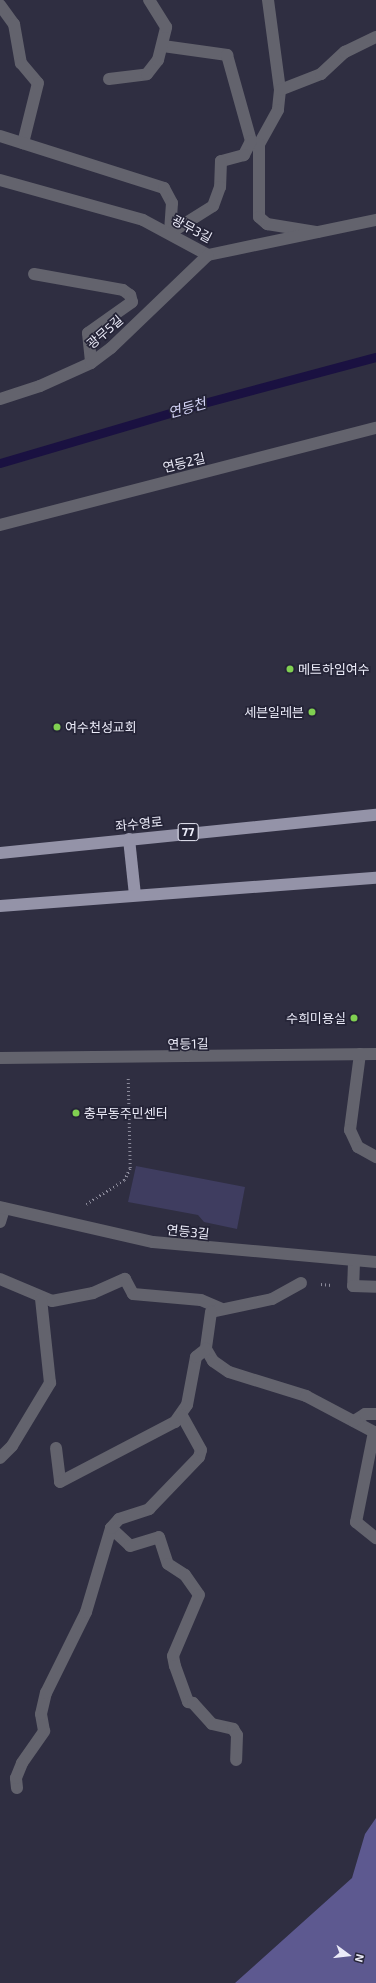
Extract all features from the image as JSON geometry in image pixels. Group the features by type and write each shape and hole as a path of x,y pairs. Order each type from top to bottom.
{"main road":[{"name":"좌수영로","path":"0,853 376,815"},
{"path":"129,839 135,895"},
{"path":"0,906 376,878"}],"street":[{"path":"109,79 147,74 158,60 163,46 164,21 148,0"},
{"path":"268,0 280,90 278,110 259,144 259,216 267,224 324,234"},
{"path":"0,5 14,24 21,63 38,83 23,144"},
{"path":"280,90 321,74 345,52 376,37"},
{"path":"163,46 227,55 251,141 244,154 221,161 220,187 213,206 170,232"},
{"path":"0,136 164,188 172,203 170,232"},
{"name":"광무3길","path":"0,180 117,210 170,232 208,255 324,234 376,220"},
{"name":"광무5길","path":"0,399 40,386 91,362 111,348 208,255"},
{"path":"34,274 123,290 130,295 132,302 88,333 91,362"},
{"name":"연등2길","path":"0,525 376,428"},
{"path":"360,1054 351,1135 358,1147 376,1157"},
{"name":"연등1길","path":"0,1058 128,1059 376,1054"},
{"path":"0,1222 2,1208"},
{"name":"연등3길","path":"2,1208 153,1242 354,1262 376,1262"},
{"path":"354,1262 353,1286 376,1287"},
{"path":"0,1279 41,1299 72,1299 125,1279 132,1294 201,1300 220,1308"},
{"path":"302,1283 272,1299 220,1308 211,1312 206,1350 213,1362 229,1372 306,1396 375,1433 356,1522 376,1538"},
{"path":"0,1458 12,1446 50,1383 41,1299"},
{"path":"17,1788 16,1778 22,1763 44,1731 41,1714 46,1693 86,1612 111,1528 119,1519 149,1509 199,1457 201,1450 182,1416 196,1357 206,1350"},
{"path":"354,1421 366,1414 376,1414"},
{"path":"56,1448 60,1482 182,1416"},
{"path":"111,1528 130,1546 159,1537 168,1564 185,1575 199,1595 173,1656 175,1666 188,1702 193,1703 212,1724 233,1729 237,1736 236,1760"}],"path":[{"path":"56,1221 118,1185 128,1175 131,1160 128,1059"},
{"path":"302,1283 353,1286"}],"shaded area":[{"path":"136,1166 245,1187 237,1229 204,1222 198,1215 128,1202"},
{"path":"376,1818 376,1983 235,1983 352,1878 365,1834"}],"waterway":[{"name":"연등천","path":"0,463 200,404 376,357"}],"place":[{"name":"메트하임여수","path":"290,669"},
{"name":"세븐일레븐","path":"312,712"},
{"name":"여수천성교회","path":"57,727"},
{"name":"수희미용실","path":"354,1018"},
{"name":"충무동주민센터","path":"76,1113"}]}
